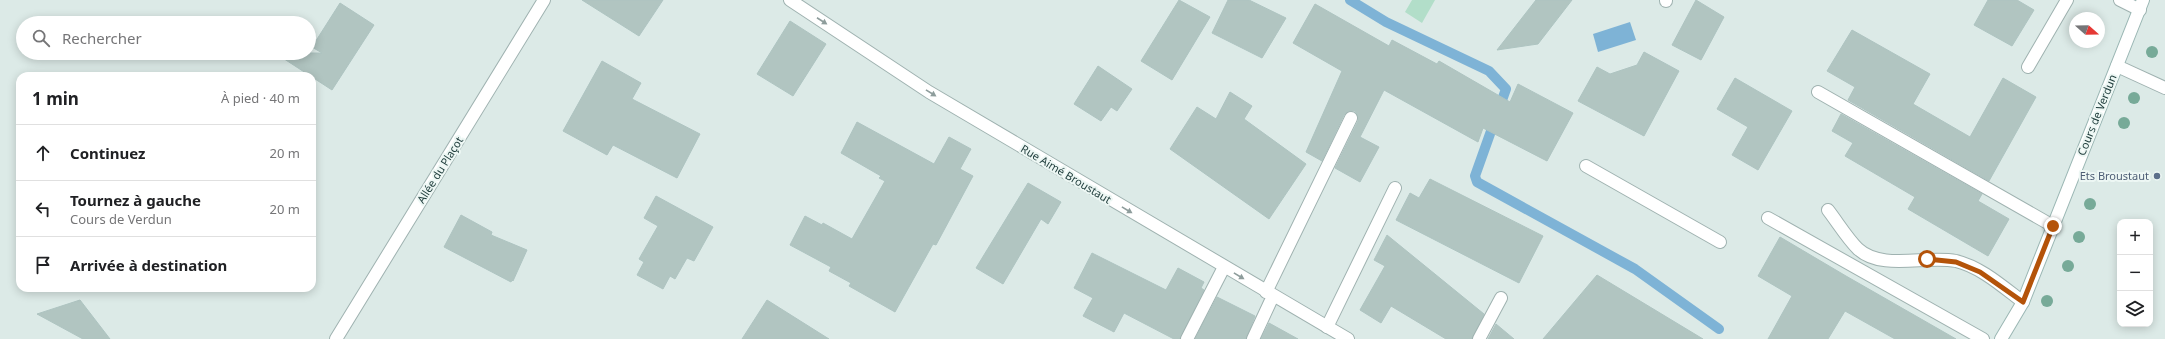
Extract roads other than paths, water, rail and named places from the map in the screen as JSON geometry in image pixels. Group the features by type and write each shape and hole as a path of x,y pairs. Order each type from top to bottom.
{"street":[{"name":"Allée du Plaçot","path":"336,339 544,0"},
{"name":"Rue Aimé Broustaut","path":"790,0 929,92 1348,339"},
{"path":"2028,67 2068,0"},
{"path":"2120,0 2142,5"},
{"name":"Cours de Verdun","path":"2001,339 2023,302 2142,5"},
{"path":"2117,66 2165,88"},
{"path":"1818,92 2053,226"},
{"path":"1253,339 1270,294 1351,118"},
{"path":"1586,166 1720,242"},
{"path":"1327,327 1395,188"},
{"path":"1828,210 1859,249 1885,262 1927,259 1956,262 1980,272 2023,302"},
{"path":"1768,218 1983,339"},
{"path":"1188,339 1224,267"},
{"path":"1479,339 1501,298"}],"water":[{"path":"1630,22 1636,40 1598,52 1593,34"}],"waterway":[{"path":"1350,0 1386,22 1489,71 1506,89 1475,176 1477,182 1635,269 1719,329"}],"place":[{"name":"Ets Broustaut","path":"2157,176"}]}
